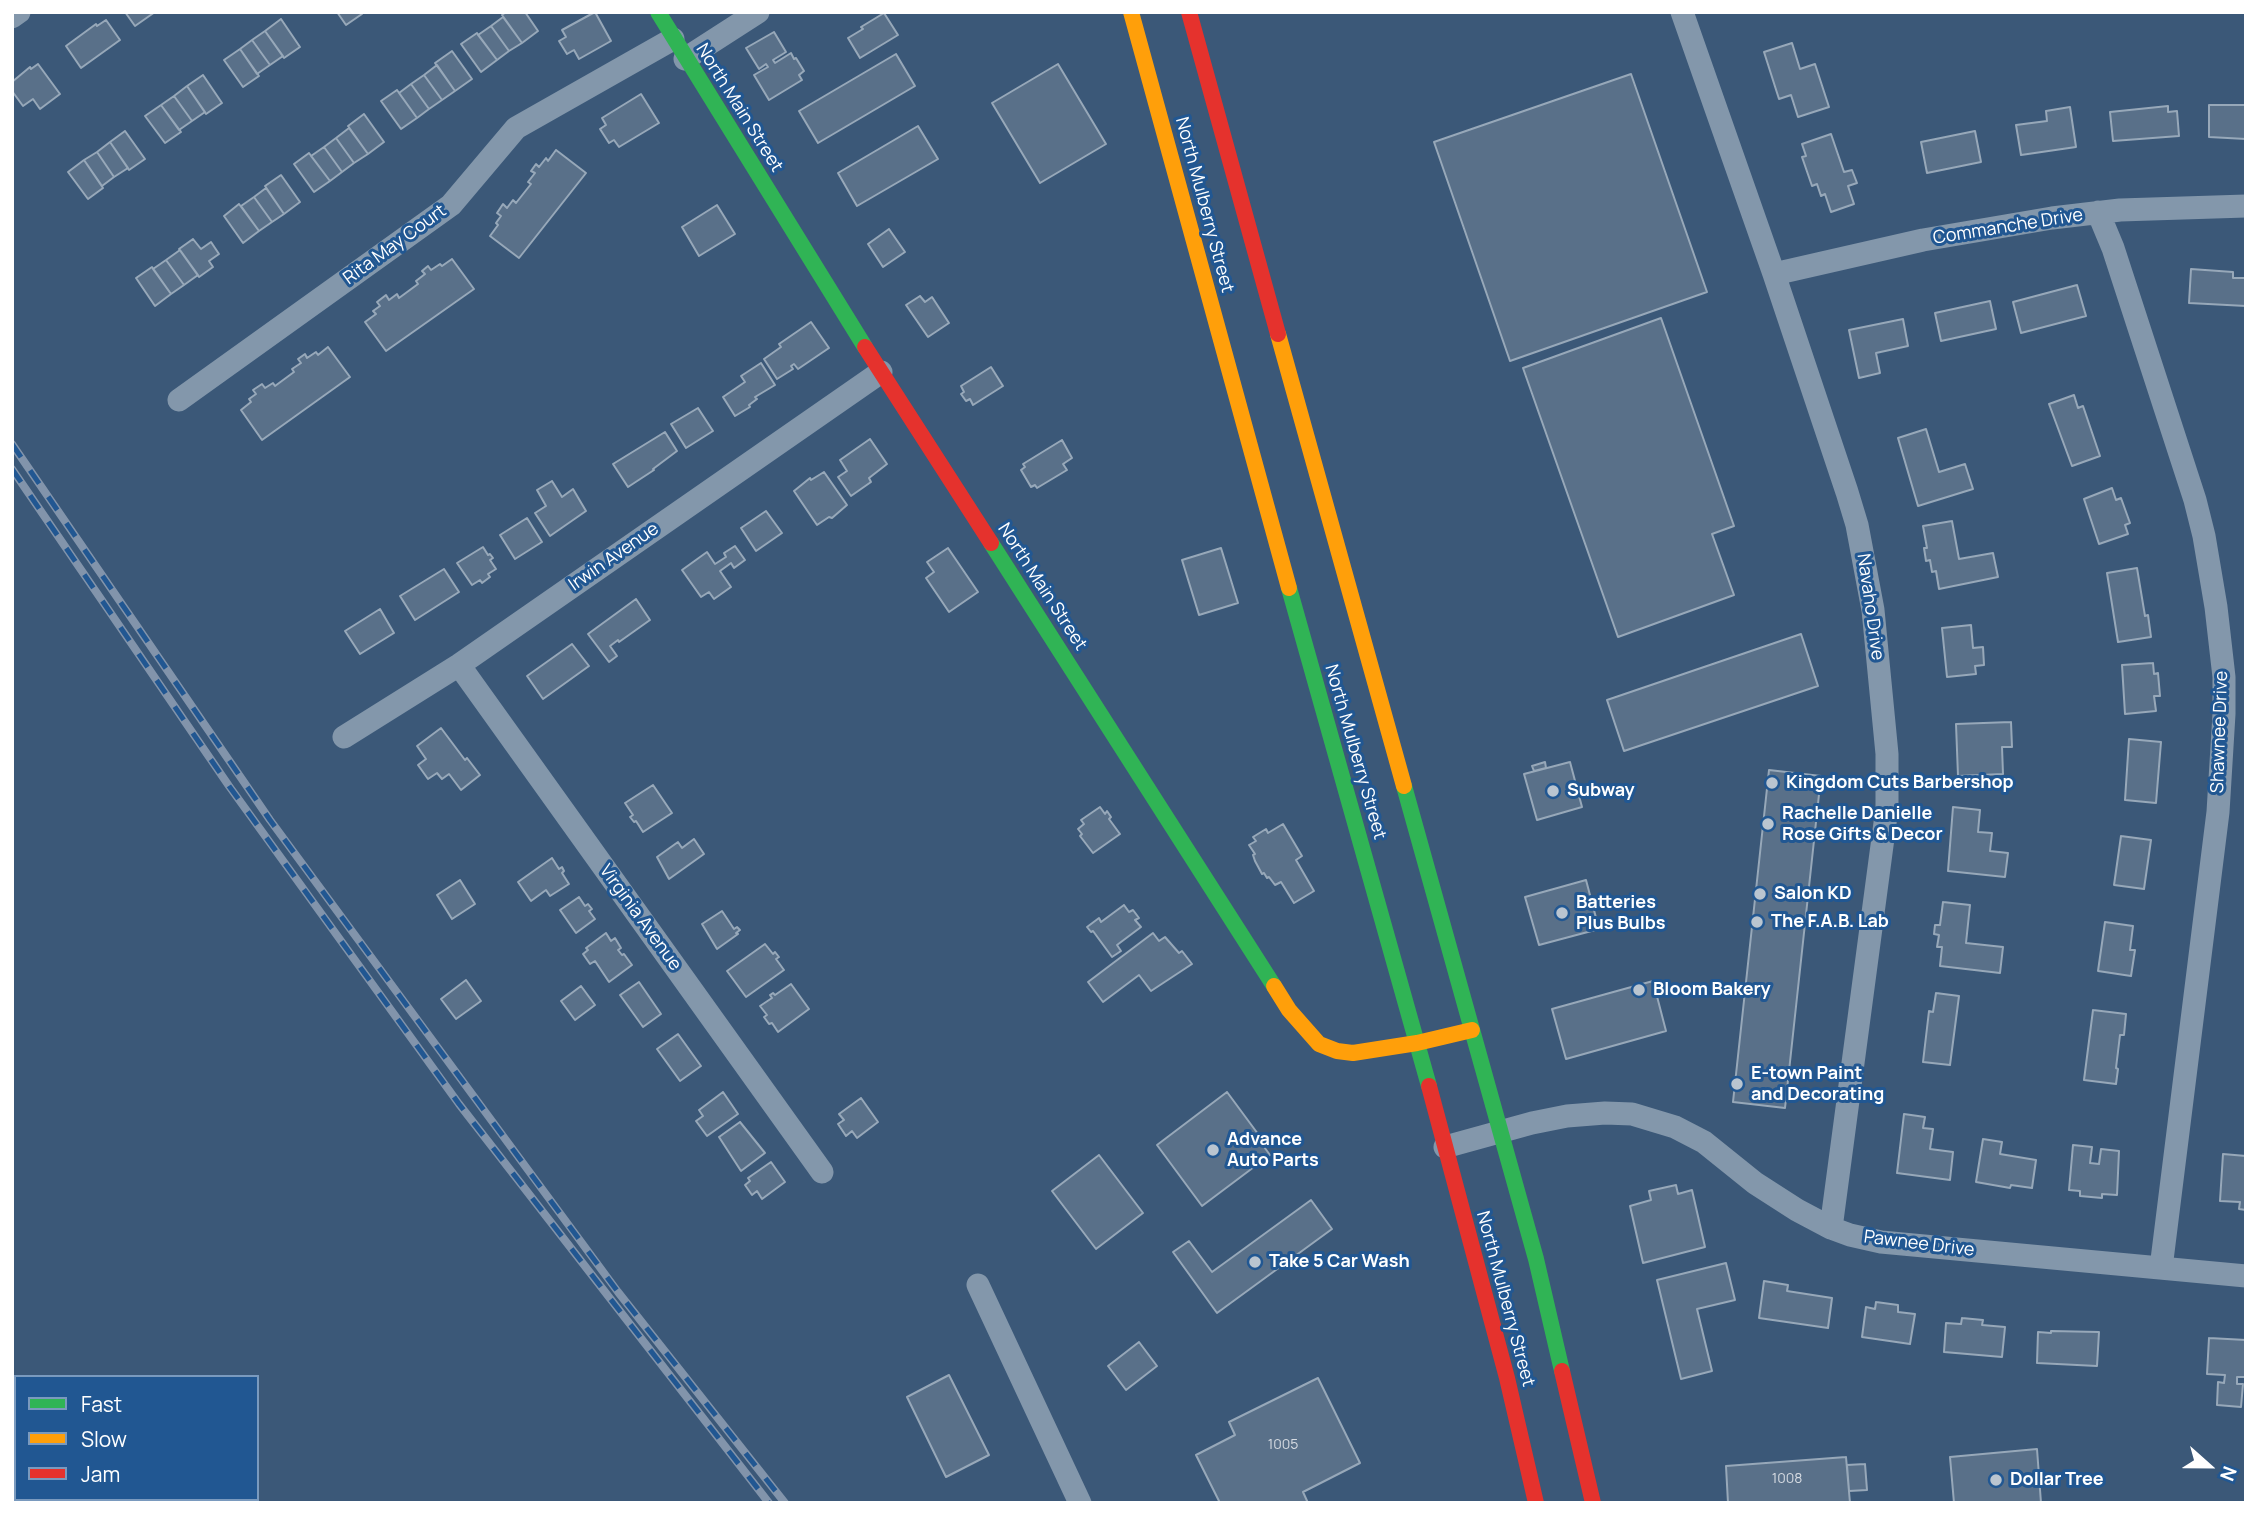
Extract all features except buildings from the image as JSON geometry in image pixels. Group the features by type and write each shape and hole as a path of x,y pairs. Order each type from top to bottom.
{"main road":[{"name":"North Main Street","path":"658,12 881,372 1294,1017 1319,1044 1338,1051 1365,1052 1472,1030"},
{"name":"North Mulberry Street","path":"1131,12 1341,777 1417,1043 1507,1378 1536,1503"},
{"name":"North Mulberry Street","path":"1189,12 1536,1258 1593,1503"}],"street":[{"path":"12,17 19,12"},
{"name":"Rita May Court","path":"179,400 451,205 516,128 758,12"},
{"name":"Navaho Drive","path":"1682,12 1774,274 1857,525 1873,610 1887,754 1887,807 1831,1228"},
{"name":"Commanche Drive","path":"1774,274 1923,240 2098,212 2246,206"},
{"name":"Shawnee Drive","path":"2098,212 2113,248 2195,499 2214,595 2224,677 2218,812 2161,1268"},
{"name":"Irwin Avenue","path":"344,737 459,665 881,372"},
{"name":"Virginia Avenue","path":"459,665 821,1172"},
{"name":"Pawnee Drive","path":"1445,1147 1567,1116 1605,1113 1648,1117 1704,1142 1763,1189 1797,1210 1831,1228 1881,1242 2246,1276"},
{"path":"978,1285 1080,1503"}],"railway":[{"path":"12,444 270,820 618,1292 785,1503"},
{"path":"12,469 229,786 459,1104 769,1503"}],"traffic: fast":[{"path":"658,12 865,347"},
{"path":"991,543 1274,986"},
{"path":"1289,588 1429,1086"},
{"path":"1404,786 1536,1259 1562,1371"}],"traffic: slow":[{"path":"1131,12 1289,588"},
{"path":"1278,334 1404,786"},
{"path":"1274,986 1289,1010 1319,1044 1337,1051 1353,1053 1417,1043 1472,1030"}],"traffic: jam":[{"path":"1189,12 1278,334"},
{"path":"865,347 991,543"},
{"path":"1429,1086 1507,1378 1536,1503"},
{"path":"1562,1371 1593,1503"}],"place":[{"name":"Kingdom Cuts Barbershop","path":"1772,783"},
{"name":"Subway","path":"1553,791"},
{"name":"Rachelle Danielle Rose Gifts & Decor","path":"1768,824"},
{"name":"Salon KD","path":"1760,894"},
{"name":"Batteries Plus Bulbs","path":"1562,913"},
{"name":"The F.A.B. Lab","path":"1757,922"},
{"name":"Bloom Bakery","path":"1639,990"},
{"name":"E-town Paint and Decorating","path":"1737,1084"},
{"name":"Advance Auto Parts","path":"1213,1150"},
{"name":"Take 5 Car Wash","path":"1255,1262"},
{"name":"Dollar Tree","path":"1996,1480"}]}
